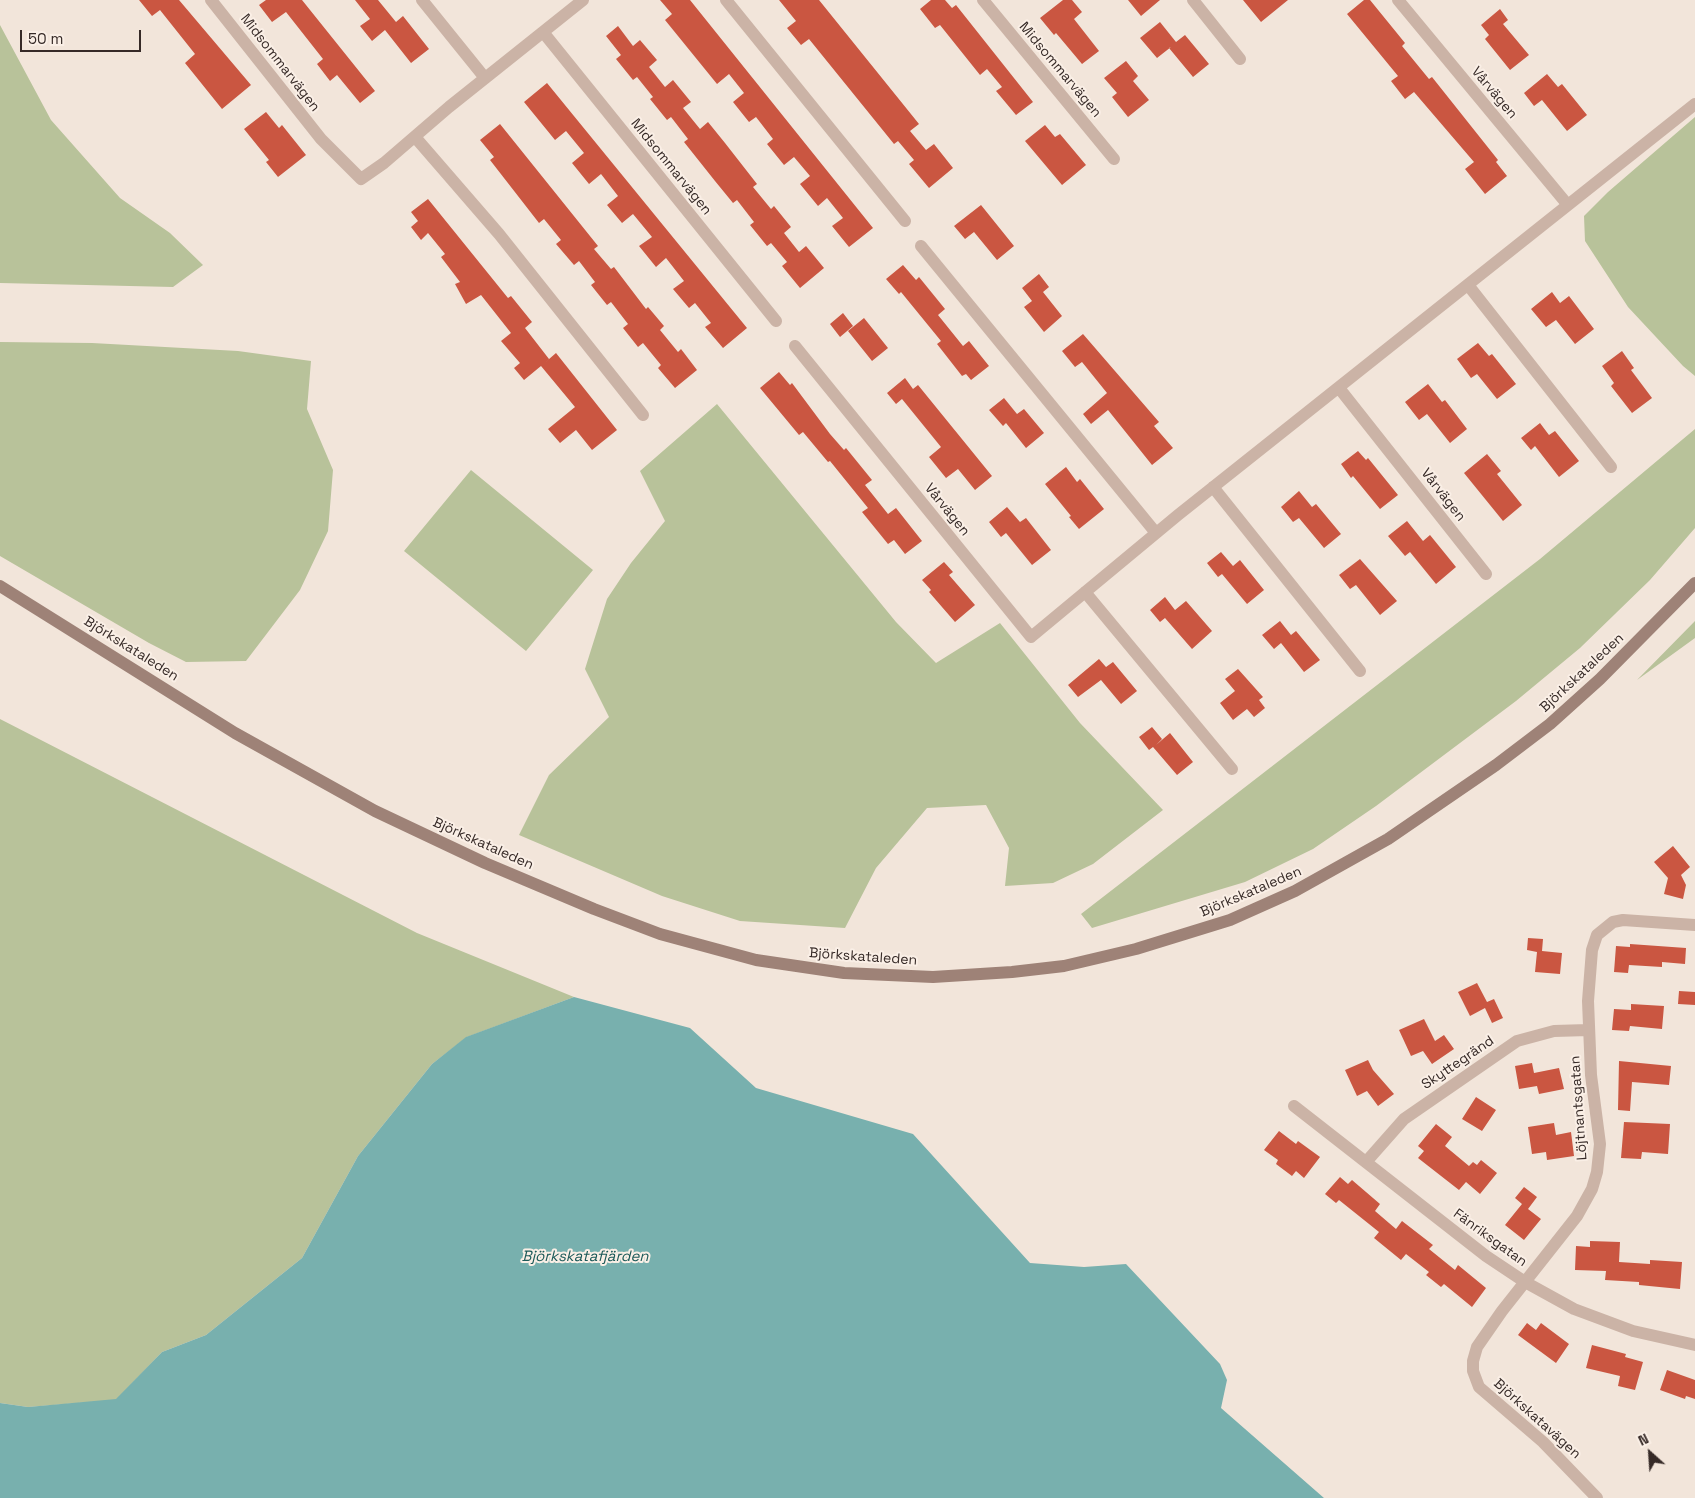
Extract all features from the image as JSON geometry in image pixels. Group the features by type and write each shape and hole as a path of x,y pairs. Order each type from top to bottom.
{"main road":[{"name":"Björkskataleden","path":"0,586 235,733 366,806 485,863 584,905 660,934 756,960 844,973 932,977 1012,972 1064,966 1136,950 1230,920 1295,891 1388,839 1496,765 1550,724 1600,679 1695,583"}],"street":[{"name":"Midsommarvägen","path":"212,0 320,139 361,179 384,163 485,78 583,0"},
{"path":"422,0 485,78"},
{"path":"726,0 905,221"},
{"name":"Midsommarvägen","path":"982,0 1114,159"},
{"path":"1193,0 1240,59"},
{"name":"Vårvägen","path":"1398,0 1567,204"},
{"name":"Midsommarvägen","path":"543,32 776,321"},
{"name":"Vårvägen","path":"795,346 1031,637 1213,487 1695,104"},
{"path":"415,137 499,234 644,415"},
{"path":"921,246 1156,533"},
{"path":"1468,284 1611,467"},
{"name":"Vårvägen","path":"1339,388 1486,574"},
{"path":"1213,487 1360,671"},
{"path":"1085,592 1232,769"},
{"name":"Löjtnantsgatan","path":"1525,1282 1585,1204 1597,1172 1600,1144 1591,1075 1588,1030 1589,970 1594,940 1604,927 1613,922 1623,920 1695,925"},
{"name":"Skyttegränd","path":"1366,1162 1404,1119 1517,1041 1554,1031 1588,1030"},
{"name":"Fänriksgatan","path":"1294,1106 1486,1256 1525,1282 1574,1309 1633,1331 1695,1345"},
{"name":"Björkskatavägen","path":"1525,1282 1477,1347 1473,1361 1475,1380 1484,1392 1543,1442 1597,1498"}],"green space":[{"path":"0,25 51,120 120,198 170,233 203,265 173,287 0,283"},
{"path":"1695,117 1695,376 1683,366 1628,307 1585,241 1584,216 1608,192"},
{"path":"0,342 92,343 238,351 311,361 307,409 333,470 328,531 300,590 246,661 186,662 149,643 0,556"},
{"path":"717,404 896,622 936,663 1000,623 1080,723 1163,810 1093,864 1053,883 1005,886 1009,848 986,805 927,808 876,868 845,928 740,921 662,896 519,835 549,775 609,717 585,669 607,599 631,563 665,521 640,471"},
{"path":"1695,429 1695,528 1650,580 1580,648 1516,701 1376,806 1313,849 1245,882 1092,928 1081,914 1540,559"},
{"path":"471,470 593,570 526,651 404,551"},
{"path":"1695,621 1695,638 1637,680"},
{"path":"0,719 417,933 574,997 467,1037 432,1064 358,1156 302,1258 206,1335 162,1352 116,1400 28,1407 0,1403"}],"water":[{"name":"Björkskatafjärden","path":"574,997 690,1028 756,1088 913,1134 1030,1263 1084,1267 1126,1264 1220,1364 1227,1380 1221,1408 1324,1498 0,1498 0,1403 28,1407 116,1399 162,1352 206,1335 302,1258 358,1156 432,1064 466,1037"}],"building":[{"path":"139,0 179,0 251,85 222,109 185,63 195,54 160,10 152,16"},
{"path":"266,0 302,0 375,91 360,103 337,75 330,81 317,64 323,59 286,12 272,22 259,5"},
{"path":"355,0 378,0 396,22 403,16 429,49 411,63 385,30 372,41 360,26 370,19"},
{"path":"660,0 690,0 873,228 849,247 832,226 843,218 827,198 818,206 800,184 810,176 794,157 784,165 767,144 773,139 756,117 749,122 733,102 744,93 729,74 717,84 665,20 672,14"},
{"path":"779,0 819,0 919,124 910,131 926,150 934,144 953,168 929,188 909,164 914,160 898,141 894,144 809,39 801,45 787,28 796,21"},
{"path":"931,0 945,0 952,8 956,5 1033,102 1016,115 996,91 1002,87 987,69 980,75 940,25 935,28 920,9"},
{"path":"1063,0 1072,0 1082,12 1074,19 1099,51 1082,64 1056,33 1054,35 1040,18"},
{"path":"1128,0 1160,0 1141,16"},
{"path":"1243,0 1288,0 1261,22"},
{"path":"1364,0 1370,0 1405,43 1402,46 1429,79 1432,77 1498,160 1496,162 1507,176 1485,194 1465,169 1474,162 1414,92 1405,99 1391,81 1398,76 1347,14"},
{"path":"1500,9 1508,20 1503,24 1529,55 1510,70 1485,39 1489,35 1481,25"},
{"path":"1160,22 1176,42 1185,35 1209,64 1193,77 1169,48 1157,58 1140,38"},
{"path":"618,26 633,46 640,40 657,60 649,67 665,87 673,80 691,102 683,108 700,129 708,122 725,143 757,184 753,187 771,209 774,206 791,227 784,233 799,252 806,246 824,268 800,288 782,266 787,262 771,243 767,246 750,225 754,222 737,200 733,203 684,142 688,139 671,117 667,120 650,99 653,97 637,77 633,80 616,59 621,55 606,36"},
{"path":"1126,61 1138,76 1133,81 1149,100 1128,117 1112,97 1117,93 1104,78"},
{"path":"1547,74 1558,87 1562,84 1587,115 1567,131 1542,100 1534,106 1524,93"},
{"path":"547,83 747,328 723,348 705,327 711,323 695,303 689,308 673,289 684,281 666,258 656,267 639,246 652,237 633,214 622,223 607,205 618,196 601,174 589,184 572,163 584,153 566,131 555,140 524,102"},
{"path":"266,112 279,128 282,125 306,155 278,177 266,162 269,160 244,129"},
{"path":"500,124 598,246 594,249 611,269 614,267 646,309 648,307 664,326 660,330 678,352 681,349 697,370 675,388 658,368 661,365 643,343 638,347 623,328 628,324 611,302 607,305 591,285 595,282 579,261 574,265 556,244 561,240 544,219 539,223 490,160 494,157 480,140"},
{"path":"1045,125 1055,137 1060,134 1086,165 1062,185 1025,141"},
{"path":"428,199 508,298 511,296 532,322 525,328 549,359 524,380 514,368 520,363 501,341 511,333 481,295 466,304 455,284 460,282 441,257 445,254 428,233 421,240 411,227 418,221 411,212"},
{"path":"981,205 1014,246 997,260 974,232 965,239 954,226"},
{"path":"903,265 916,280 919,277 945,309 938,315 963,346 969,341 989,366 971,380 966,374 962,376 937,344 941,341 901,292 899,294 886,279"},
{"path":"1039,274 1049,287 1043,292 1062,316 1044,332 1024,307 1032,301 1022,288"},
{"path":"1552,292 1560,303 1569,296 1594,329 1575,344 1556,320 1546,327 1531,309"},
{"path":"843,313 853,326 840,337 830,324"},
{"path":"864,318 888,348 872,361 848,331"},
{"path":"1083,334 1159,422 1154,426 1173,448 1152,465 1108,410 1091,424 1083,414 1107,393 1082,362 1075,367 1062,351"},
{"path":"1478,343 1489,356 1492,354 1516,384 1497,399 1477,374 1471,378 1457,359"},
{"path":"1622,351 1634,368 1631,370 1652,398 1632,413 1611,386 1614,383 1602,366"},
{"path":"556,353 617,430 592,450 576,430 560,443 548,429 575,407 541,366"},
{"path":"779,372 790,385 792,383 830,434 844,450 846,448 872,480 865,485 888,514 896,508 922,541 905,554 894,540 888,544 862,512 868,508 830,461 828,462 803,432 799,435 760,388"},
{"path":"905,378 913,389 918,385 992,476 975,490 958,469 946,478 929,457 941,447 902,399 896,404 887,393"},
{"path":"1428,384 1442,402 1445,400 1467,429 1450,443 1427,414 1419,420 1405,402"},
{"path":"1004,398 1017,414 1024,409 1044,433 1026,448 1006,423 1003,426 989,410"},
{"path":"1540,423 1549,435 1555,431 1579,461 1559,477 1535,446 1531,450 1521,438"},
{"path":"1358,451 1366,460 1368,458 1398,495 1380,509 1353,476 1351,478 1341,464"},
{"path":"1487,454 1501,471 1497,474 1522,505 1503,521 1464,473"},
{"path":"1066,467 1077,482 1080,479 1104,509 1079,529 1045,484"},
{"path":"1299,491 1312,507 1316,504 1341,534 1324,548 1299,518 1293,522 1281,507"},
{"path":"1007,507 1020,522 1026,518 1051,550 1032,565 1006,533 1001,537 989,522"},
{"path":"1407,521 1423,541 1430,535 1456,567 1436,584 1410,552 1405,556 1388,536"},
{"path":"1221,552 1233,566 1240,560 1264,590 1247,604 1222,574 1218,577 1207,563"},
{"path":"1360,559 1397,601 1380,615 1356,585 1350,589 1339,575"},
{"path":"944,562 953,572 949,575 975,605 955,622 929,592 931,590 922,580"},
{"path":"1165,597 1175,610 1186,601 1212,631 1192,649 1165,618 1160,622 1150,610"},
{"path":"1280,621 1291,635 1296,631 1320,660 1304,672 1281,643 1274,649 1262,635"},
{"path":"1099,659 1106,667 1113,662 1137,691 1121,704 1101,680 1078,697 1068,685"},
{"path":"1238,669 1263,697 1259,700 1265,708 1254,717 1247,709 1233,720 1220,703 1235,691 1225,679"},
{"path":"1152,727 1162,739 1156,745 1170,733 1193,762 1177,775 1153,747 1149,750 1139,737"},
{"path":"1673,846 1690,867 1681,875 1686,885 1683,899 1664,894 1668,878 1654,862"},
{"path":"1528,938 1543,939 1542,951 1562,953 1560,974 1535,972 1537,952 1527,950"},
{"path":"1630,944 1686,948 1685,964 1662,962 1662,967 1629,965 1628,973 1614,972 1616,946 1630,947"},
{"path":"1477,983 1487,1002 1494,999 1503,1018 1492,1023 1485,1008 1470,1016 1458,992"},
{"path":"1679,991 1695,992 1695,1005 1678,1004"},
{"path":"1631,1004 1664,1006 1662,1029 1630,1026 1629,1031 1612,1030 1614,1009 1631,1010"},
{"path":"1424,1019 1435,1041 1444,1035 1454,1049 1432,1064 1423,1051 1411,1056 1399,1030"},
{"path":"1368,1060 1373,1070 1394,1094 1378,1106 1367,1091 1357,1096 1345,1070"},
{"path":"1619,1061 1671,1066 1669,1085 1632,1082 1630,1111 1618,1110"},
{"path":"1532,1063 1534,1073 1559,1068 1564,1089 1539,1094 1537,1086 1519,1089 1515,1066"},
{"path":"1476,1097 1496,1110 1482,1131 1462,1119"},
{"path":"1624,1122 1670,1124 1668,1154 1642,1152 1641,1159 1621,1158"},
{"path":"1554,1123 1556,1135 1571,1132 1574,1156 1547,1160 1546,1152 1532,1154 1528,1127"},
{"path":"1436,1124 1452,1137 1445,1146 1469,1166 1473,1162 1477,1165 1481,1160 1497,1173 1480,1194 1466,1182 1459,1190 1418,1158 1424,1151 1418,1146"},
{"path":"1279,1131 1296,1144 1298,1141 1320,1157 1304,1178 1296,1171 1292,1176 1276,1164 1278,1160 1264,1150"},
{"path":"1340,1177 1348,1184 1352,1180 1380,1204 1375,1211 1396,1229 1402,1221 1433,1245 1429,1249 1455,1270 1458,1265 1486,1288 1472,1307 1444,1284 1441,1287 1426,1275 1429,1272 1406,1254 1401,1260 1374,1238 1379,1232 1339,1200 1336,1203 1325,1194"},
{"path":"1524,1187 1537,1197 1528,1209 1541,1219 1524,1240 1505,1225 1522,1204 1515,1198"},
{"path":"1590,1241 1620,1242 1619,1262 1650,1264 1650,1260 1682,1262 1680,1289 1639,1285 1639,1282 1605,1280 1606,1271 1575,1270 1576,1246 1590,1247"},
{"path":"1527,1323 1536,1330 1541,1323 1569,1344 1556,1363 1518,1335"},
{"path":"1592,1345 1626,1354 1625,1357 1643,1362 1635,1390 1618,1386 1620,1376 1586,1368"},
{"path":"1667,1370 1695,1380 1695,1399 1686,1396 1685,1399 1660,1390"}]}
